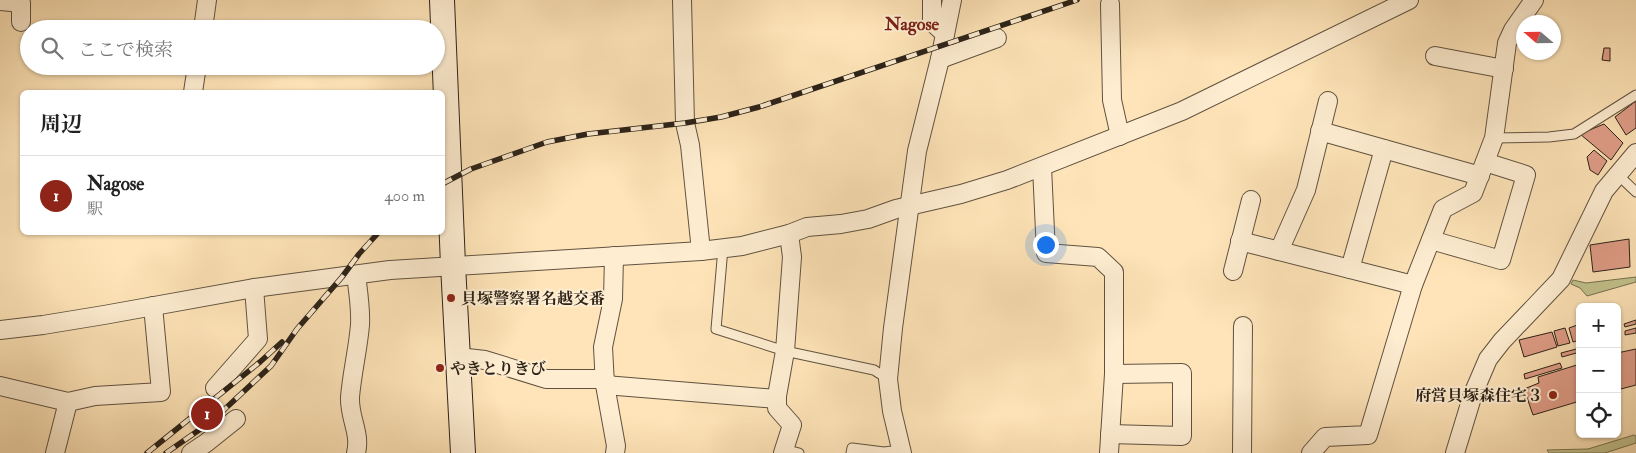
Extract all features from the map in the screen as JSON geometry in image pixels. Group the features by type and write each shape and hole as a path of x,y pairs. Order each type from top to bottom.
{"street":[{"path":"204,20 207,0"},
{"path":"442,0 443,20"},
{"path":"682,0 685,123 690,145 701,251"},
{"path":"932,0 932,22 945,34"},
{"path":"902,451 892,411 888,379 893,328 917,151 940,59 952,0"},
{"path":"0,330 43,325 254,288 390,270 701,251 742,246 789,234 807,227 868,219 896,209 961,194 1007,180 1182,111 1409,0"},
{"path":"1311,453 1324,437 1368,435 1412,285 1443,210 1472,193 1494,138 1507,43 1513,30 1534,0"},
{"path":"0,1 21,3 21,20"},
{"path":"1110,4 1112,100 1120,136"},
{"path":"940,59 997,38"},
{"path":"1435,56 1504,69"},
{"path":"445,72 463,453"},
{"path":"193,90 196,75"},
{"path":"1279,251 1306,190 1328,101"},
{"path":"1320,131 1384,149 1482,169 1526,175 1501,260 1431,240"},
{"path":"1350,269 1384,149"},
{"path":"1455,453 1473,394 1488,359 1502,341 1561,279 1604,191 1636,153"},
{"path":"1042,167 1046,253 1098,256 1114,272 1114,374 1109,453"},
{"path":"1233,270 1250,200"},
{"path":"789,234 792,257 785,351 777,399 777,408 792,425 789,452"},
{"path":"1240,241 1412,285"},
{"path":"614,256 613,299 603,347 605,382 616,446 615,453"},
{"path":"356,275 360,324 350,396 352,422 358,433 356,453"},
{"path":"216,388 258,339 254,288"},
{"path":"0,386 68,402 95,396 161,392 153,306"},
{"path":"1242,453 1243,326"},
{"path":"458,357 485,360 546,378 777,399"},
{"path":"1110,434 1182,436 1182,373 1114,374"},
{"path":"55,453 68,402"},
{"path":"191,453 236,419"}],"lane":[{"path":"1494,138 1549,137 1574,134 1636,95"},
{"path":"1617,174 1636,192"},
{"path":"723,248 716,329 785,351 874,370 888,379"},
{"path":"851,453 852,448 884,452 902,451"}],"green space":[{"path":"1636,277 1636,282 1587,296 1580,288 1571,284 1573,280 1586,283"},
{"path":"1636,436 1636,443 1605,453 1549,453 1547,450 1588,449"}],"building":[{"path":"1604,48 1610,48 1610,61 1602,60"},
{"path":"1636,101 1636,128 1626,135 1615,117"},
{"path":"1604,124 1623,143 1611,160 1580,134"},
{"path":"1594,150 1607,161 1598,175 1590,170 1587,157"},
{"path":"1629,239 1630,267 1593,272 1590,245"},
{"path":"1636,320 1636,324 1625,327 1624,324"},
{"path":"1576,325 1576,341 1573,342 1569,328"},
{"path":"1565,328 1570,343 1558,346 1554,331"},
{"path":"1636,328 1636,333 1625,335 1625,331"},
{"path":"1552,332 1557,347 1524,357 1519,340"},
{"path":"1576,349 1576,353 1562,357 1561,353"},
{"path":"1636,349 1636,385 1621,389 1621,352"},
{"path":"1560,363 1562,368 1525,379 1524,374"},
{"name":"府営貝塚森住宅３","path":"1576,365 1576,402 1533,415 1524,389 1539,383 1538,377"}],"railway":[{"path":"445,182 471,169 547,142 588,134 685,123 721,117 759,107 1077,0"},
{"path":"166,453 212,421 271,366 297,329 376,235"},
{"path":"147,453 282,342"}],"place":[{"name":"貝塚警察署名越交番","path":"451,298"},
{"name":"やきとりきび","path":"440,368"},
{"name":"府営貝塚森住宅３","path":"1553,395"},
{"name":"Nagose","path":"207,414"}],"district":[{"name":"Nagose","path":"912,24"}]}
